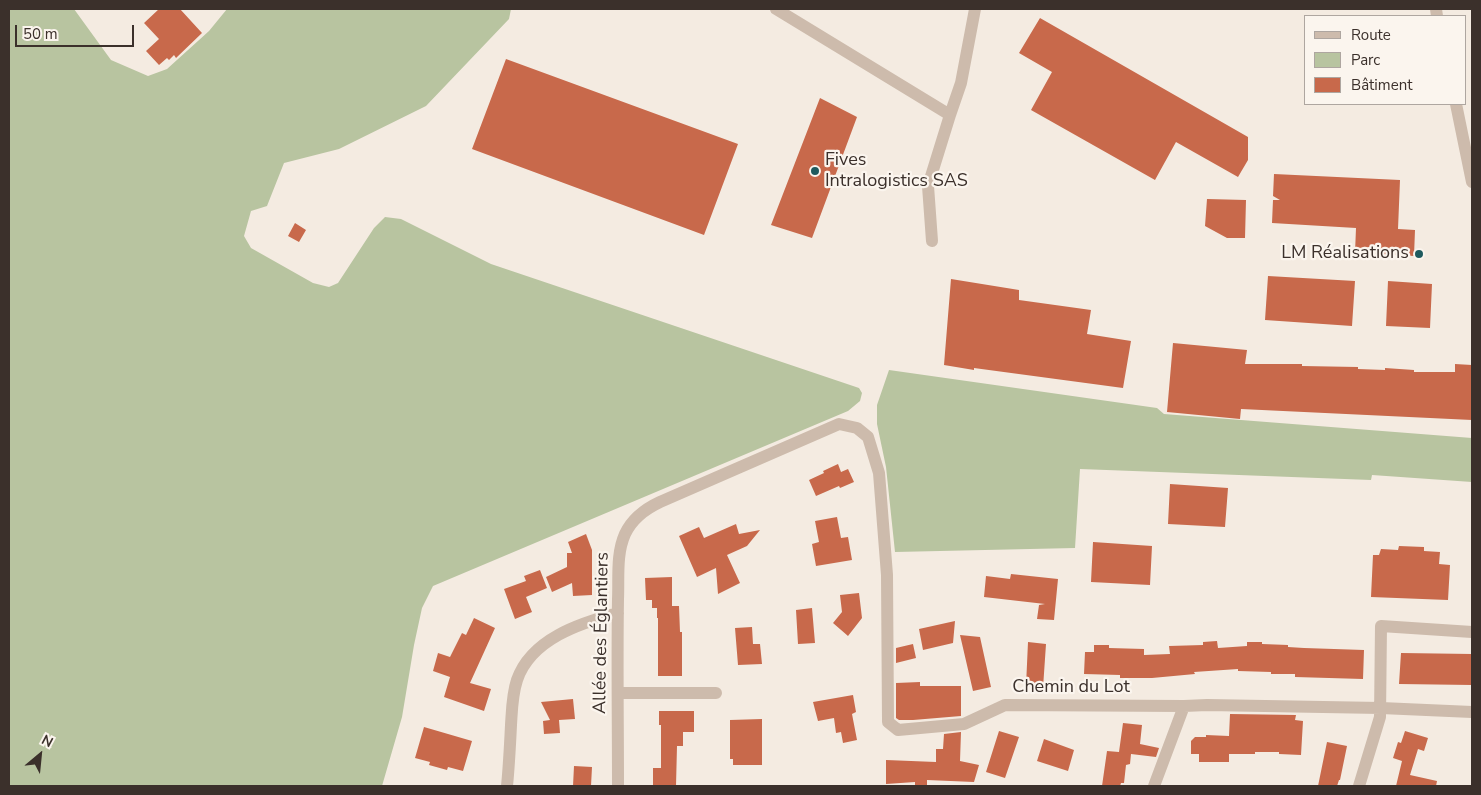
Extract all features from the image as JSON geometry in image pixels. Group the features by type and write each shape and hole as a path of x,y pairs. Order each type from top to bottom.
{"street":[{"path":"776,9 950,115"},
{"path":"932,241 928,186 961,83 976,9"},
{"path":"1456,105 1472,182"},
{"name":"Allée des Églantiers","path":"618,786 619,554 630,525 648,507 831,427 846,424 857,428"},
{"name":"Chemin du Lot","path":"857,428 868,437 878,473 887,575 888,722 898,730 964,724 1005,705 1207,705 1381,708 1472,712"},
{"path":"507,786 513,700 521,670 535,652 547,641 592,620 618,614"},
{"path":"1359,786 1380,717 1381,626 1472,632"},
{"path":"618,694 716,693"},
{"path":"1154,786 1184,706"}],"green space":[{"path":"9,9 74,9 111,60 148,76 167,69 209,31 227,9 511,9 509,19 426,106 339,149 284,163 267,206 251,211 244,236 251,248 313,283 329,287 338,283 374,228 385,217 401,219 491,264 859,388 862,393 860,401 848,411 433,586 422,608 402,717 382,786 9,786"},
{"path":"889,370 1157,408 1164,414 1472,438 1472,482 1372,475 1371,480 1080,469 1075,548 895,552 886,467 877,424 877,405"}],"building":[{"path":"159,9 180,9 202,33 176,58 174,55 159,65 146,51 159,39 144,23"},
{"path":"1040,18 1248,137 1248,160 1238,177 1176,142 1155,180 1031,110 1052,72 1019,53"},
{"path":"506,59 738,144 704,235 472,149"},
{"name":"Fives Intralogistics SAS","path":"820,98 857,117 812,238 771,225"},
{"path":"1274,174 1400,180 1398,229 1415,230 1414,256 1355,253 1356,228 1272,223 1273,200 1280,200 1273,196"},
{"path":"1207,199 1246,200 1245,238 1227,238 1205,226"},
{"path":"295,223 306,230 299,242 288,236"},
{"path":"1268,276 1355,281 1352,326 1265,320"},
{"path":"951,279 1019,290 1019,300 1091,310 1087,334 1131,341 1123,388 944,365"},
{"path":"1388,281 1432,284 1430,328 1386,326"},
{"path":"1173,343 1247,350 1245,364 1302,364 1302,366 1358,367 1358,369 1414,370 1414,372 1455,372 1455,364 1472,365 1472,420 1241,409 1240,419 1167,412"},
{"path":"838,464 841,472 848,469 854,482 816,496 809,480"},
{"path":"1170,484 1228,488 1225,527 1168,524"},
{"path":"837,517 841,538 848,537 852,560 816,566 812,544 819,542 815,521"},
{"path":"736,524 739,534 760,530 747,546 727,555 740,583 718,594 716,568 697,577 679,536 699,527 704,538"},
{"path":"586,534 592,550 592,595 573,596 572,583 552,592 546,577 567,567 567,553 572,553 568,542"},
{"path":"1093,542 1152,546 1150,585 1091,582"},
{"path":"1399,546 1424,547 1424,551 1440,552 1439,564 1450,565 1448,600 1371,597 1373,555 1379,555 1381,549 1398,550"},
{"path":"540,570 547,588 526,597 532,612 515,619 504,589 526,581 524,576"},
{"path":"1011,574 1058,579 1054,620 1037,619 1039,605 1045,604 984,597 986,576 1010,579"},
{"path":"672,577 672,606 679,606 680,632 682,632 682,676 658,676 657,608 652,608 652,600 646,600 645,578"},
{"path":"859,593 862,618 848,636 833,623 842,612 840,595"},
{"path":"812,608 815,643 798,644 796,610"},
{"path":"474,618 495,628 470,683 491,689 484,711 444,697 450,677 433,671 438,653 450,657 462,633 466,635"},
{"path":"955,621 953,643 923,650 919,629"},
{"path":"752,627 753,644 760,644 762,664 738,665 735,628"},
{"path":"960,635 980,637 991,687 973,691"},
{"path":"1217,641 1218,648 1247,646 1247,642 1262,642 1262,644 1288,645 1288,647 1364,650 1363,679 1295,677 1295,674 1271,674 1271,672 1238,671 1238,669 1194,672 1195,674 1152,678 1120,678 1120,675 1084,674 1085,652 1094,652 1094,645 1109,645 1109,648 1144,649 1144,655 1170,654 1169,646 1203,645 1203,642"},
{"path":"1028,642 1046,644 1043,688 1026,686"},
{"path":"913,644 916,658 896,663 896,648"},
{"path":"1401,653 1472,654 1472,685 1399,684"},
{"path":"920,682 920,686 961,686 961,716 913,720 899,720 896,718 896,683"},
{"path":"853,695 856,712 852,714 857,740 843,743 841,732 836,733 834,718 818,721 813,702"},
{"path":"573,699 575,719 559,720 560,733 544,734 543,721 550,720 541,702"},
{"path":"659,711 694,711 694,732 683,732 683,746 677,746 676,786 653,786 653,768 661,768 661,725 659,725"},
{"path":"1230,714 1296,715 1295,720 1303,721 1301,755 1279,754 1279,752 1255,752 1255,754 1229,754 1229,762 1199,762 1199,754 1191,754 1191,741 1195,737 1206,737 1206,735 1229,736"},
{"path":"762,719 762,765 733,765 733,759 730,759 730,720"},
{"path":"1123,723 1142,725 1140,744 1159,748 1156,757 1131,754 1130,764 1126,765 1124,783 1121,783 1120,786 1102,786 1107,751 1119,752"},
{"path":"424,727 472,741 463,771 448,767 447,770 429,765 430,762 415,758"},
{"path":"999,731 1019,737 1005,778 986,772"},
{"path":"1405,731 1428,738 1424,751 1418,749 1410,775 1437,781 1436,786 1396,786 1402,761 1393,758 1398,742 1401,743"},
{"path":"961,732 960,761 979,765 974,782 927,780 927,786 915,786 915,782 886,784 886,760 936,762 936,749 943,749 944,734"},
{"path":"1044,739 1074,750 1068,771 1037,761"},
{"path":"1327,742 1347,746 1337,786 1318,786"},
{"path":"574,766 592,767 591,786 573,786"}],"place":[{"name":"Fives Intralogistics SAS","path":"815,171"},
{"name":"LM Réalisations","path":"1419,254"}]}
